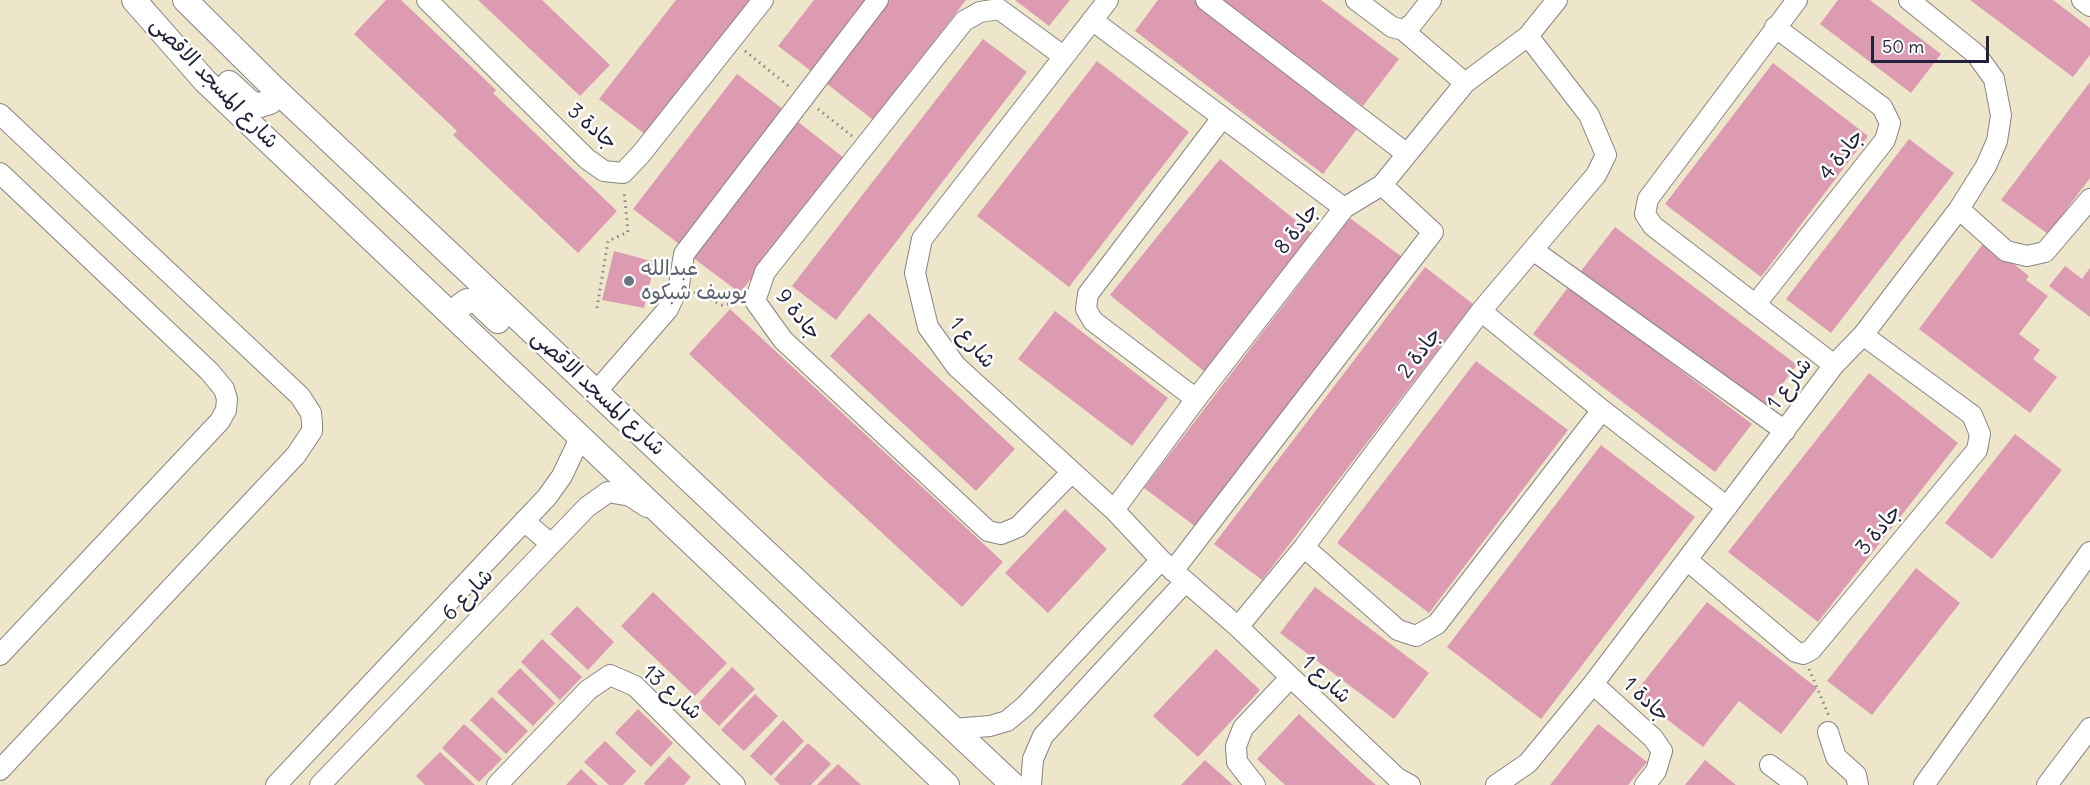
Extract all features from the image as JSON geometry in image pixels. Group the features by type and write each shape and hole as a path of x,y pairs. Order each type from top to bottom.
{"main road":[{"name":"شارع المسجد الاقصى","path":"134,0 205,81 947,785"},
{"name":"شارع المسجد الاقصى","path":"185,0 276,90 1013,785"},
{"path":"176,49 195,52 252,104 260,105 270,102 276,90"},
{"path":"455,318 460,306 467,301 477,301 538,360 590,386"}],"street":[{"name":"جادة 3","path":"427,0 587,159 604,171 623,173 641,154 763,0"},
{"path":"590,386 668,309 679,285 684,254 878,0"},
{"name":"شارع 1","path":"1108,0 922,239 915,273 928,327 956,366 1114,510 1173,571 1238,627 1289,679 1397,778 1410,785"},
{"path":"1206,0 1407,154"},
{"path":"1356,0 1392,27 1403,30 1465,83"},
{"path":"1403,30 1412,24 1431,0"},
{"path":"1344,208 1382,185 1465,83 1528,36 1557,0"},
{"path":"1797,0 1648,199 1645,213 1653,226 1834,365"},
{"name":"شارع 1","path":"1496,785 1528,763 1593,684 1834,365 1863,335 1959,208 1986,166 1997,141 2001,115 1994,79 1976,54 1909,0"},
{"path":"2082,0 2090,6"},
{"name":"جادة 9","path":"1063,56 999,9 980,12 964,21 765,272 755,301 783,340 988,531 1001,534 1018,527 1071,473"},
{"name":"جادة 8","path":"1092,20 1344,208 1196,399 1114,510"},
{"name":"جادة 4","path":"1755,305 1885,140 1890,123 1882,107 1775,27"},
{"name":"جادة 2","path":"1238,627 1304,547 1481,311 1596,175 1606,154 1589,115 1528,36"},
{"path":"0,114 300,396 311,413 312,431 296,455 0,770"},
{"path":"1196,399 1093,321 1086,309 1088,294 1222,118"},
{"path":"0,173 209,371 224,389 227,399 226,410 220,421 0,655"},
{"path":"1031,785 1033,759 1044,736 1433,232 1382,185"},
{"path":"1959,208 2006,251 2027,256 2045,252 2090,199"},
{"path":"1533,250 1785,431"},
{"path":"1481,311 1602,410 1727,507"},
{"name":"جادة 3","path":"1687,560 1796,652 1803,654 1811,650 1977,450 1980,434 1972,415 1863,335"},
{"path":"1304,547 1398,630 1416,636 1437,624 1602,410"},
{"name":"شارع 6","path":"276,785 524,521 562,476 580,438"},
{"name":"شارع 6","path":"320,785 587,507 608,492 630,496 669,521"},
{"path":"524,521 551,544"},
{"path":"1924,785 2090,552"},
{"path":"953,729 990,726 1007,721 1173,571"},
{"name":"شارع 13","path":"504,782 588,690 610,675 635,686 735,785"},
{"path":"1255,785 1246,776 1238,762 1236,746 1243,728 1289,679"},
{"name":"جادة 1","path":"1593,684 1653,738 1662,751 1656,771 1645,785"},
{"path":"2047,785 2090,728"},
{"path":"1828,732 1836,757 1856,774 1858,785"},
{"path":"1770,765 1797,785"}],"path":[{"path":"597,308 608,241 628,232 623,173"},
{"path":"679,285 722,305 755,301"}],"building":[{"path":"386,0 401,0 496,90 493,93 617,211 578,253 453,135 457,131 354,34"},
{"path":"478,0 542,0 610,65 580,96"},
{"path":"676,0 750,0 646,135 599,99"},
{"path":"814,0 866,0 811,71 778,46"},
{"path":"890,0 966,0 873,120 826,83"},
{"path":"1015,0 1070,0 1049,26"},
{"path":"1158,0 1195,0 1360,125 1323,174 1135,31"},
{"path":"1222,0 1321,0 1399,59 1363,106"},
{"path":"1838,0 1870,0 1941,54 1911,93 1820,24"},
{"path":"1970,0 2053,0 2090,28 2090,55 2073,77"},
{"path":"983,39 1027,72 836,320 792,286"},
{"path":"1097,61 1189,132 1069,287 977,216"},
{"path":"1773,63 1868,136 1761,277 1665,204"},
{"path":"737,74 784,110 679,244 633,209"},
{"path":"2090,82 2090,178 2048,234 2001,200"},
{"path":"797,121 844,158 740,293 692,257"},
{"path":"1909,139 1954,173 1831,333 1786,299"},
{"path":"1220,159 1315,236 1205,372 1110,295"},
{"path":"1350,218 1406,260 1200,530 1144,488"},
{"path":"1615,227 1797,365 1763,409 1581,271"},
{"path":"1985,241 2029,276 2026,280 2048,296 2019,334 2040,350 2033,359 2057,377 2030,413 1919,329"},
{"name":"عبدالله يوسف شبكوه","path":"614,251 655,262 644,308 602,300"},
{"path":"2065,266 2082,279 2090,268 2090,317 2049,286"},
{"path":"1425,267 1473,304 1262,580 1214,544"},
{"path":"1569,286 1752,424 1715,472 1533,334"},
{"path":"730,309 1003,562 962,607 689,354"},
{"path":"1055,311 1168,398 1132,446 1018,359"},
{"path":"869,313 1015,449 976,491 830,356"},
{"path":"1476,361 1568,430 1429,613 1337,543"},
{"path":"1869,373 1958,443 1818,622 1728,552"},
{"path":"2015,434 2062,470 1992,559 1945,523"},
{"path":"1601,445 1695,517 1541,719 1447,647"},
{"path":"1065,509 1107,549 1048,613 1005,573"},
{"path":"1916,568 1960,603 1872,715 1827,681"},
{"path":"1315,587 1429,673 1394,719 1280,633"},
{"path":"653,592 727,663 695,696 621,626"},
{"path":"1707,602 1817,688 1781,734 1739,701 1703,747 1634,694"},
{"path":"577,606 614,642 588,670 550,634"},
{"path":"542,639 582,677 560,700 521,662"},
{"path":"1216,649 1260,690 1198,757 1153,716"},
{"path":"732,667 755,689 719,726 697,705"},
{"path":"520,668 555,703 533,726 497,692"},
{"path":"755,694 778,716 744,751 721,730"},
{"path":"492,697 528,731 506,754 470,720"},
{"path":"638,709 673,743 651,767 615,733"},
{"path":"1299,714 1376,785 1285,785 1257,759"},
{"path":"783,720 804,741 771,776 750,756"},
{"path":"464,724 502,759 479,782 442,748"},
{"path":"1598,724 1647,762 1628,785 1550,785"},
{"path":"605,741 636,771 623,785 609,785 584,762"},
{"path":"808,743 831,764 811,785 780,785 774,779"},
{"path":"440,752 475,785 425,785 416,776"},
{"path":"669,756 691,777 684,785 645,785 644,783"},
{"path":"1205,760 1224,777 1233,785 1181,785"},
{"path":"1705,760 1736,785 1685,785"},
{"path":"838,764 861,785 817,785"},
{"path":"581,769 598,785 566,785"}],"place":[{"name":"عبدالله يوسف شبكوه","path":"629,281"}]}
